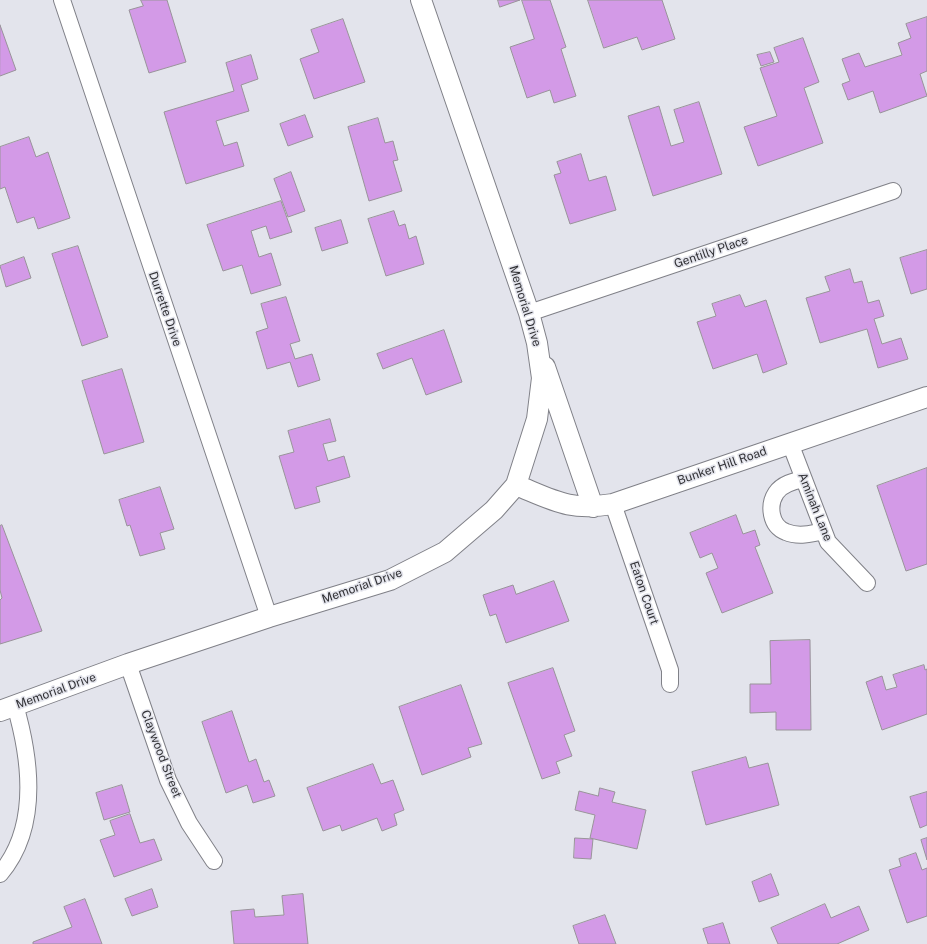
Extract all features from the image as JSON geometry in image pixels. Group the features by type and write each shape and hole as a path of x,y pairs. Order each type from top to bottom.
{"street":[{"name":"Durrette Drive","path":"62,0 269,617"},
{"name":"Memorial Drive","path":"8,708 128,664 269,617 390,580 445,552 494,510 516,485 537,419 542,378 537,343 529,313 421,0"},
{"name":"Gentilly Place","path":"529,313 893,192"},
{"path":"537,343 593,507"},
{"name":"Bunker Hill Road","path":"516,485 571,507 593,507 614,504 927,397"},
{"name":"Aminah Lane","path":"790,443 828,542 867,583"},
{"path":"804,478 789,483 777,492 771,505 773,521 784,532 798,535 823,531"},
{"name":"Eaton Court","path":"614,504 670,670 670,684"},
{"name":"Claywood Street","path":"128,664 168,780 189,823 214,862"},
{"path":"0,874 10,861 24,832 29,798 23,735 8,708"}],"building":[{"path":"141,0 167,0 186,62 149,73 129,10 143,6"},
{"path":"498,0 520,0 500,7"},
{"path":"522,0 550,0 566,47 561,49 576,96 554,103 550,90 527,98 510,47 534,39"},
{"path":"588,0 662,0 675,39 642,50 637,37 604,48"},
{"path":"927,17 927,71 920,74 927,96 880,113 873,91 848,100 842,84 850,81 842,59 859,53 865,67 902,55 898,43 911,38 906,24"},
{"path":"343,19 365,82 314,99 300,59 319,52 311,30"},
{"path":"0,25 16,70 0,76"},
{"path":"803,38 819,82 804,88 823,143 758,166 744,127 777,116 760,68 779,62 774,48"},
{"path":"770,52 774,62 761,66 757,55"},
{"path":"251,55 258,79 241,85 249,111 216,121 224,146 237,142 244,166 186,184 164,112 234,91 226,63"},
{"path":"699,102 722,174 653,196 628,116 659,106 671,146 684,142 674,110"},
{"path":"305,115 313,137 288,146 280,124"},
{"path":"378,118 385,143 393,141 398,160 393,161 402,191 369,201 348,127"},
{"path":"29,137 36,157 48,152 70,218 38,229 34,217 17,223 5,187 0,189 0,147"},
{"path":"581,154 589,181 606,176 616,210 570,224 554,175 561,173 557,162"},
{"path":"291,172 305,211 288,217 274,179"},
{"path":"281,201 292,232 270,239 266,226 251,231 259,257 271,253 281,285 251,294 242,265 223,271 207,225"},
{"path":"394,211 399,226 405,224 409,239 416,236 424,264 386,276 368,219"},
{"path":"341,220 348,243 322,251 315,228"},
{"path":"78,246 108,337 82,346 52,254"},
{"path":"927,250 927,289 911,294 900,258"},
{"path":"24,257 31,278 6,287 0,266"},
{"path":"850,269 854,283 862,281 868,303 879,300 884,316 874,319 882,344 901,338 908,359 878,368 867,329 820,343 806,298 830,291 825,277"},
{"path":"740,295 745,307 766,300 787,364 763,373 757,354 713,369 697,322 716,316 712,304"},
{"path":"286,297 300,341 290,344 295,359 312,354 320,380 298,387 290,362 267,369 256,332 268,328 261,304"},
{"path":"444,330 462,382 426,395 412,358 383,369 377,354"},
{"path":"122,369 144,442 104,454 82,381"},
{"path":"330,419 336,441 323,444 328,461 344,456 350,477 316,487 320,502 295,509 279,456 294,452 288,431"},
{"path":"927,468 927,564 906,571 877,486"},
{"path":"160,487 174,529 160,533 165,549 140,556 130,525 127,526 119,500"},
{"path":"736,515 743,534 755,530 760,545 755,547 773,593 722,613 706,573 718,568 712,553 700,558 690,533"},
{"path":"2,525 42,631 0,644 0,600 2,598 0,590 0,526"},
{"path":"554,581 569,621 506,643 496,614 490,616 483,595 513,585 516,594"},
{"path":"810,640 811,730 776,730 776,712 750,713 750,684 771,684 770,641"},
{"path":"924,665 925,670 927,669 927,714 882,730 866,682 882,676 886,690 897,687 893,675"},
{"path":"553,668 575,731 564,735 572,756 556,762 560,773 542,779 508,683"},
{"path":"461,685 482,744 468,748 471,757 422,775 399,707"},
{"path":"232,711 249,762 256,759 264,782 269,780 275,796 253,803 247,785 226,793 202,722"},
{"path":"746,757 749,768 768,763 779,805 706,825 692,772"},
{"path":"373,764 381,784 393,780 404,810 394,814 397,825 382,831 377,818 342,831 340,825 323,831 307,788"},
{"path":"122,785 130,812 104,820 96,793"},
{"path":"600,788 615,792 612,802 646,810 637,849 590,838 595,815 575,810 579,791 598,796"},
{"path":"927,792 927,825 920,828 910,797"},
{"path":"130,814 140,843 154,839 162,860 114,877 100,840 115,835 110,821"},
{"path":"575,838 593,839 591,859 574,858"},
{"path":"927,838 927,860 921,840"},
{"path":"916,853 922,870 927,868 927,916 907,923 889,870 901,866 899,859"},
{"path":"771,874 779,895 759,902 752,882"},
{"path":"152,889 158,907 132,916 125,899"},
{"path":"303,894 308,944 234,944 231,911 254,909 255,917 284,915 282,896"},
{"path":"85,899 102,944 33,944 33,942 72,927 64,907"},
{"path":"825,904 831,918 859,906 869,930 837,944 778,944 771,928"},
{"path":"605,915 616,944 579,944 573,926"},
{"path":"723,923 730,944 708,944 703,929"}]}
